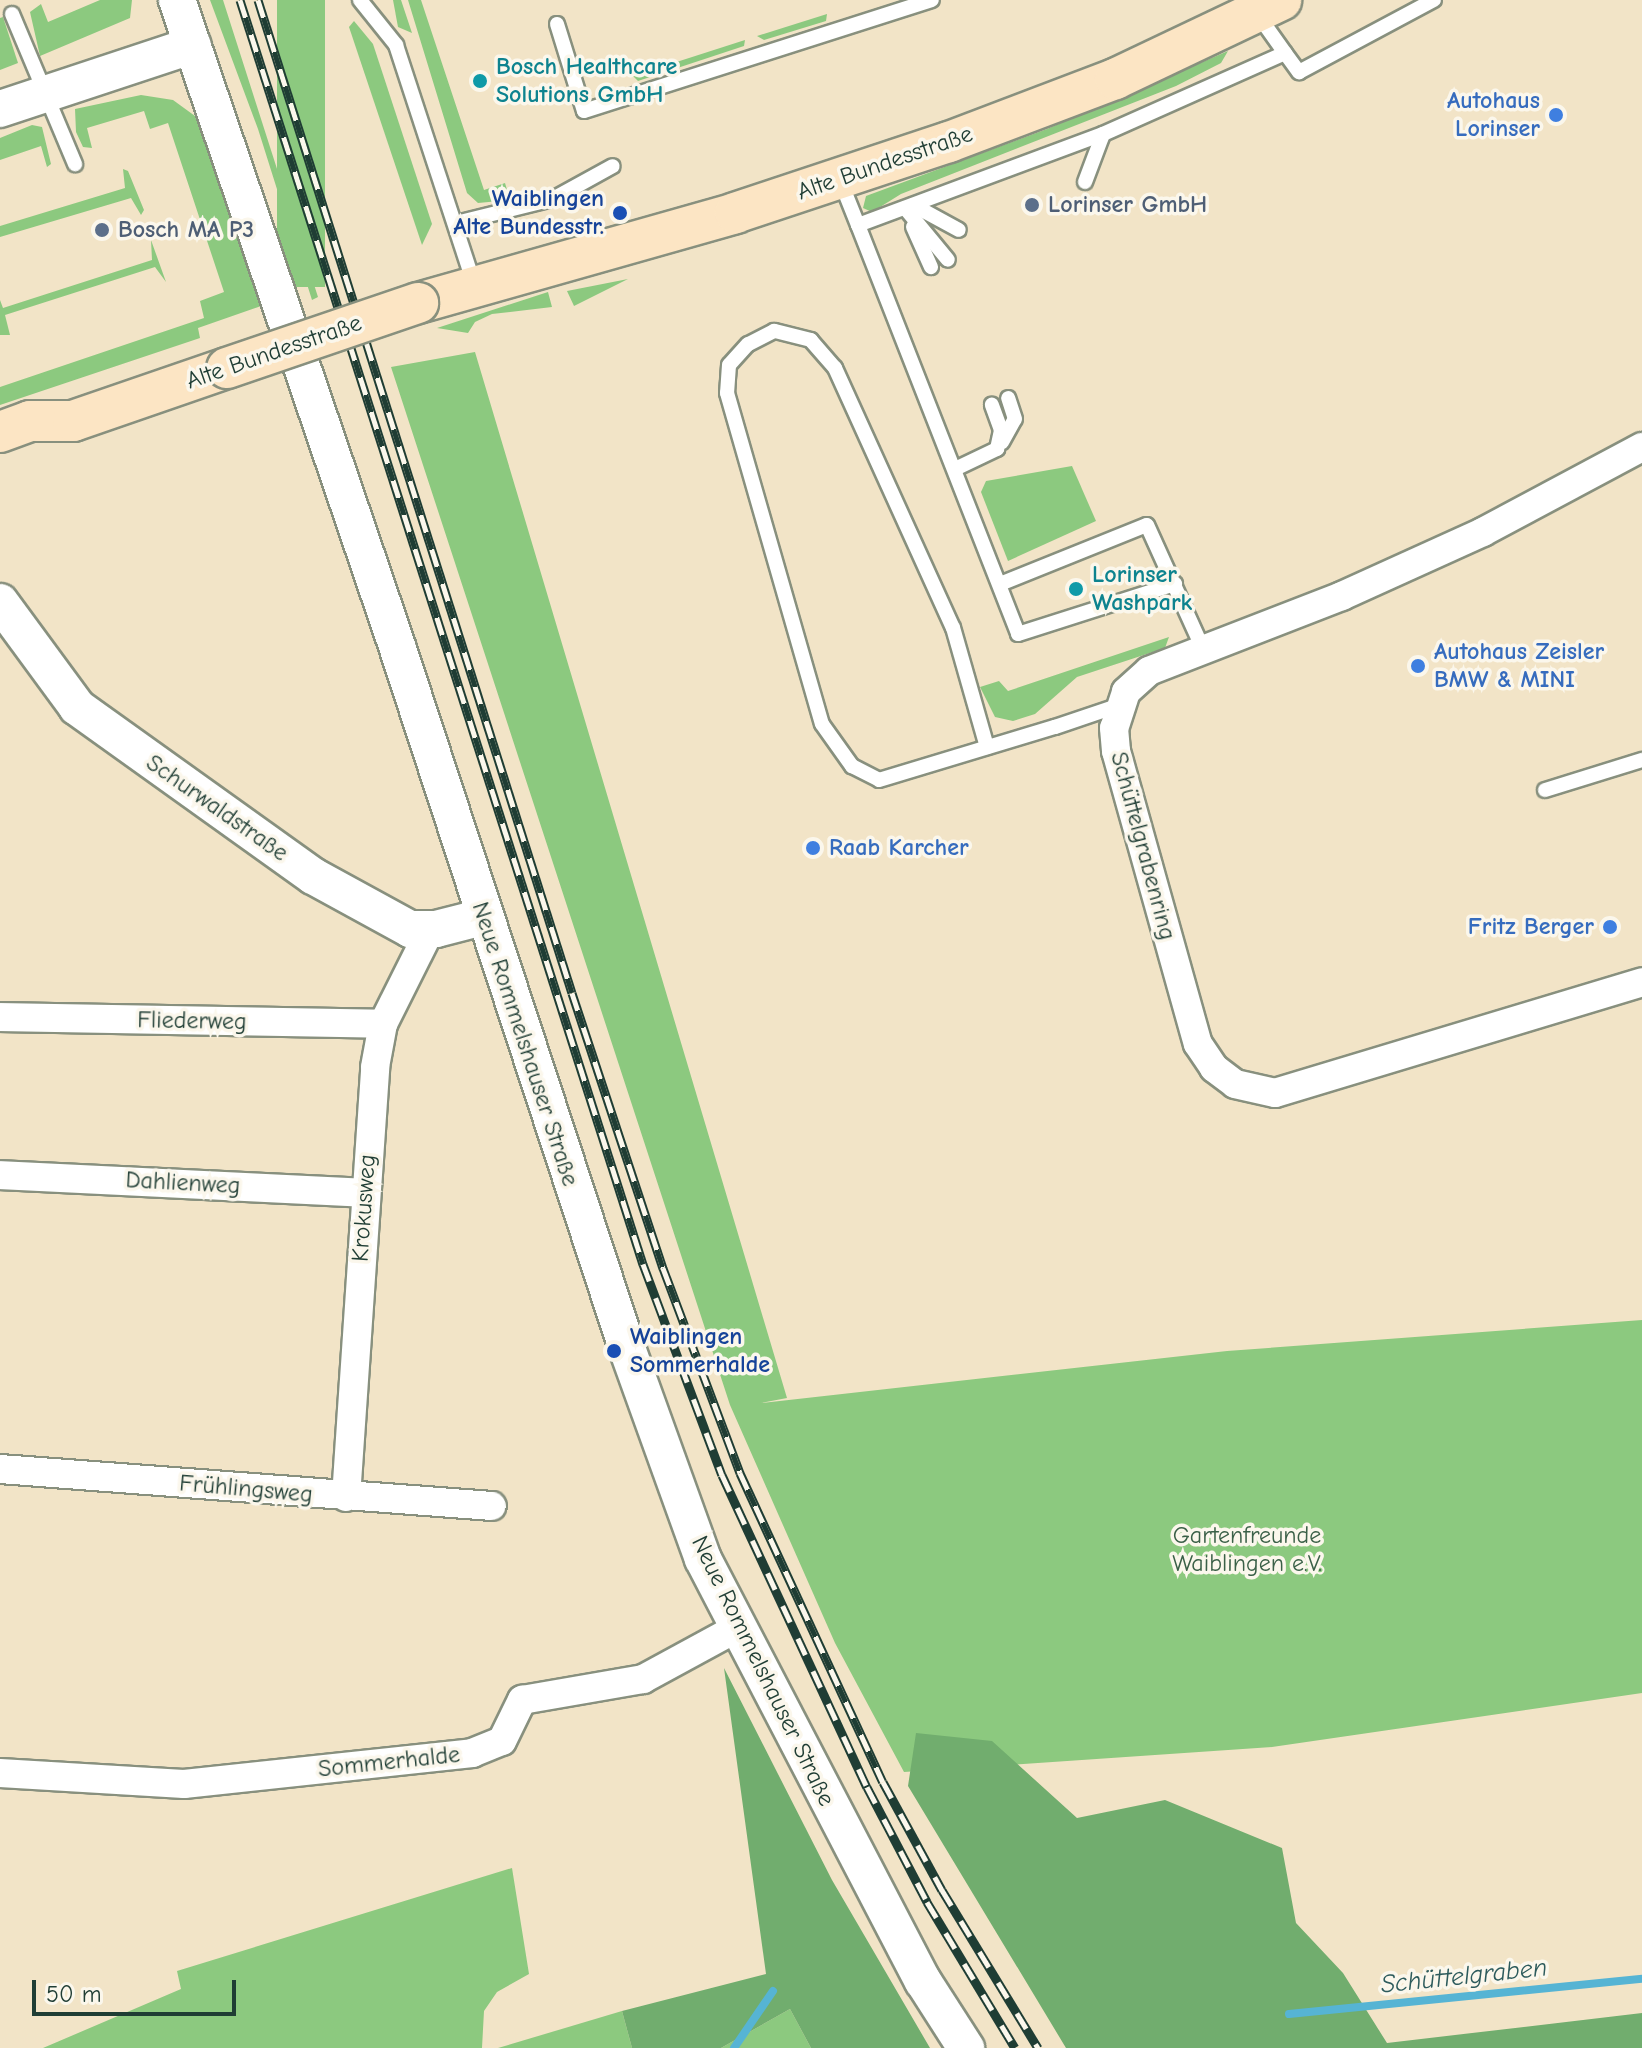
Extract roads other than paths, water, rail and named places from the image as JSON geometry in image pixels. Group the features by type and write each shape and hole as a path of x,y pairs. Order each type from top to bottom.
{"main road":[{"name":"Alte Bundesstraße","path":"0,461 46,440 73,421 418,303 839,180 1101,85 1269,7"},
{"name":"Alte Bundesstraße","path":"0,432 30,421 73,421"}],"street":[{"name":"Neue Rommelshauser Straße","path":"177,0 627,1348 703,1559 923,1981 966,2048"},
{"path":"0,109 193,45"},
{"path":"1120,705 1137,678 1203,649 1342,596 1483,532 1642,447"},
{"name":"Schurwaldstraße","path":"0,602 54,682 87,715 313,876 377,915 410,929 430,930 483,917"},
{"name":"Schüttelgrabenring","path":"1120,705 1114,728 1116,751 1198,1044 1214,1068 1235,1084 1275,1093 1642,982"},
{"name":"Krokusweg","path":"346,1497 365,1193 383,1024 430,930"},
{"name":"Fliederweg","path":"0,1017 383,1024"},
{"name":"Dahlienweg","path":"0,1175 365,1193"},
{"name":"Frühlingsweg","path":"0,1469 492,1506"},
{"name":"Sommerhalde","path":"0,1773 184,1784 472,1753 502,1741 522,1700 643,1679 737,1628"}],"lane":[{"path":"360,0 396,45 475,286"},
{"path":"557,24 584,111 932,0"},
{"path":"1269,7 1285,53 1299,72 1434,0"},
{"path":"12,14 42,94 58,115 75,164"},
{"path":"858,225 1103,134 1285,53"},
{"path":"1085,182 1103,134"},
{"path":"456,223 553,199 613,166"},
{"path":"839,180 1018,634 1175,584"},
{"path":"909,206 959,230"},
{"path":"909,206 948,260"},
{"path":"909,206 931,267"},
{"path":"987,747 953,628 835,368 811,340 774,331 748,344 729,365 727,393 822,724 852,766 879,780 987,747 1120,705"},
{"path":"955,469 997,449 1015,419 1008,398"},
{"path":"992,405 1001,430 997,449"},
{"path":"1000,584 1147,525 1203,649"},
{"path":"1545,790 1642,760"}],"waterway":[{"name":"Schüttelgraben","path":"1289,2014 1642,1979"},
{"path":"734,2048 773,1991"}],"railway":[{"path":"240,0 643,1264 722,1475 867,1787 927,1902 1015,2048"},
{"path":"258,0 572,993 663,1268 740,1473 883,1782 942,1890 1038,2048"}],"place":[{"name":"Bosch Healthcare Solutions GmbH","path":"480,81"},
{"name":"Autohaus Lorinser","path":"1556,115"},
{"name":"Lorinser GmbH","path":"1032,205"},
{"name":"Waiblingen Alte Bundesstr.","path":"620,213"},
{"name":"Bosch MA P3","path":"102,230"},
{"name":"Lorinser Washpark","path":"1076,589"},
{"name":"Autohaus Zeisler BMW & MINI","path":"1418,666"},
{"name":"Raab Karcher","path":"813,848"},
{"name":"Fritz Berger","path":"1610,927"},
{"name":"Waiblingen Sommerhalde","path":"614,1351"}],"park label":[{"name":"Gartenfreunde Waiblingen e.V.","path":"1247,1550"}]}
